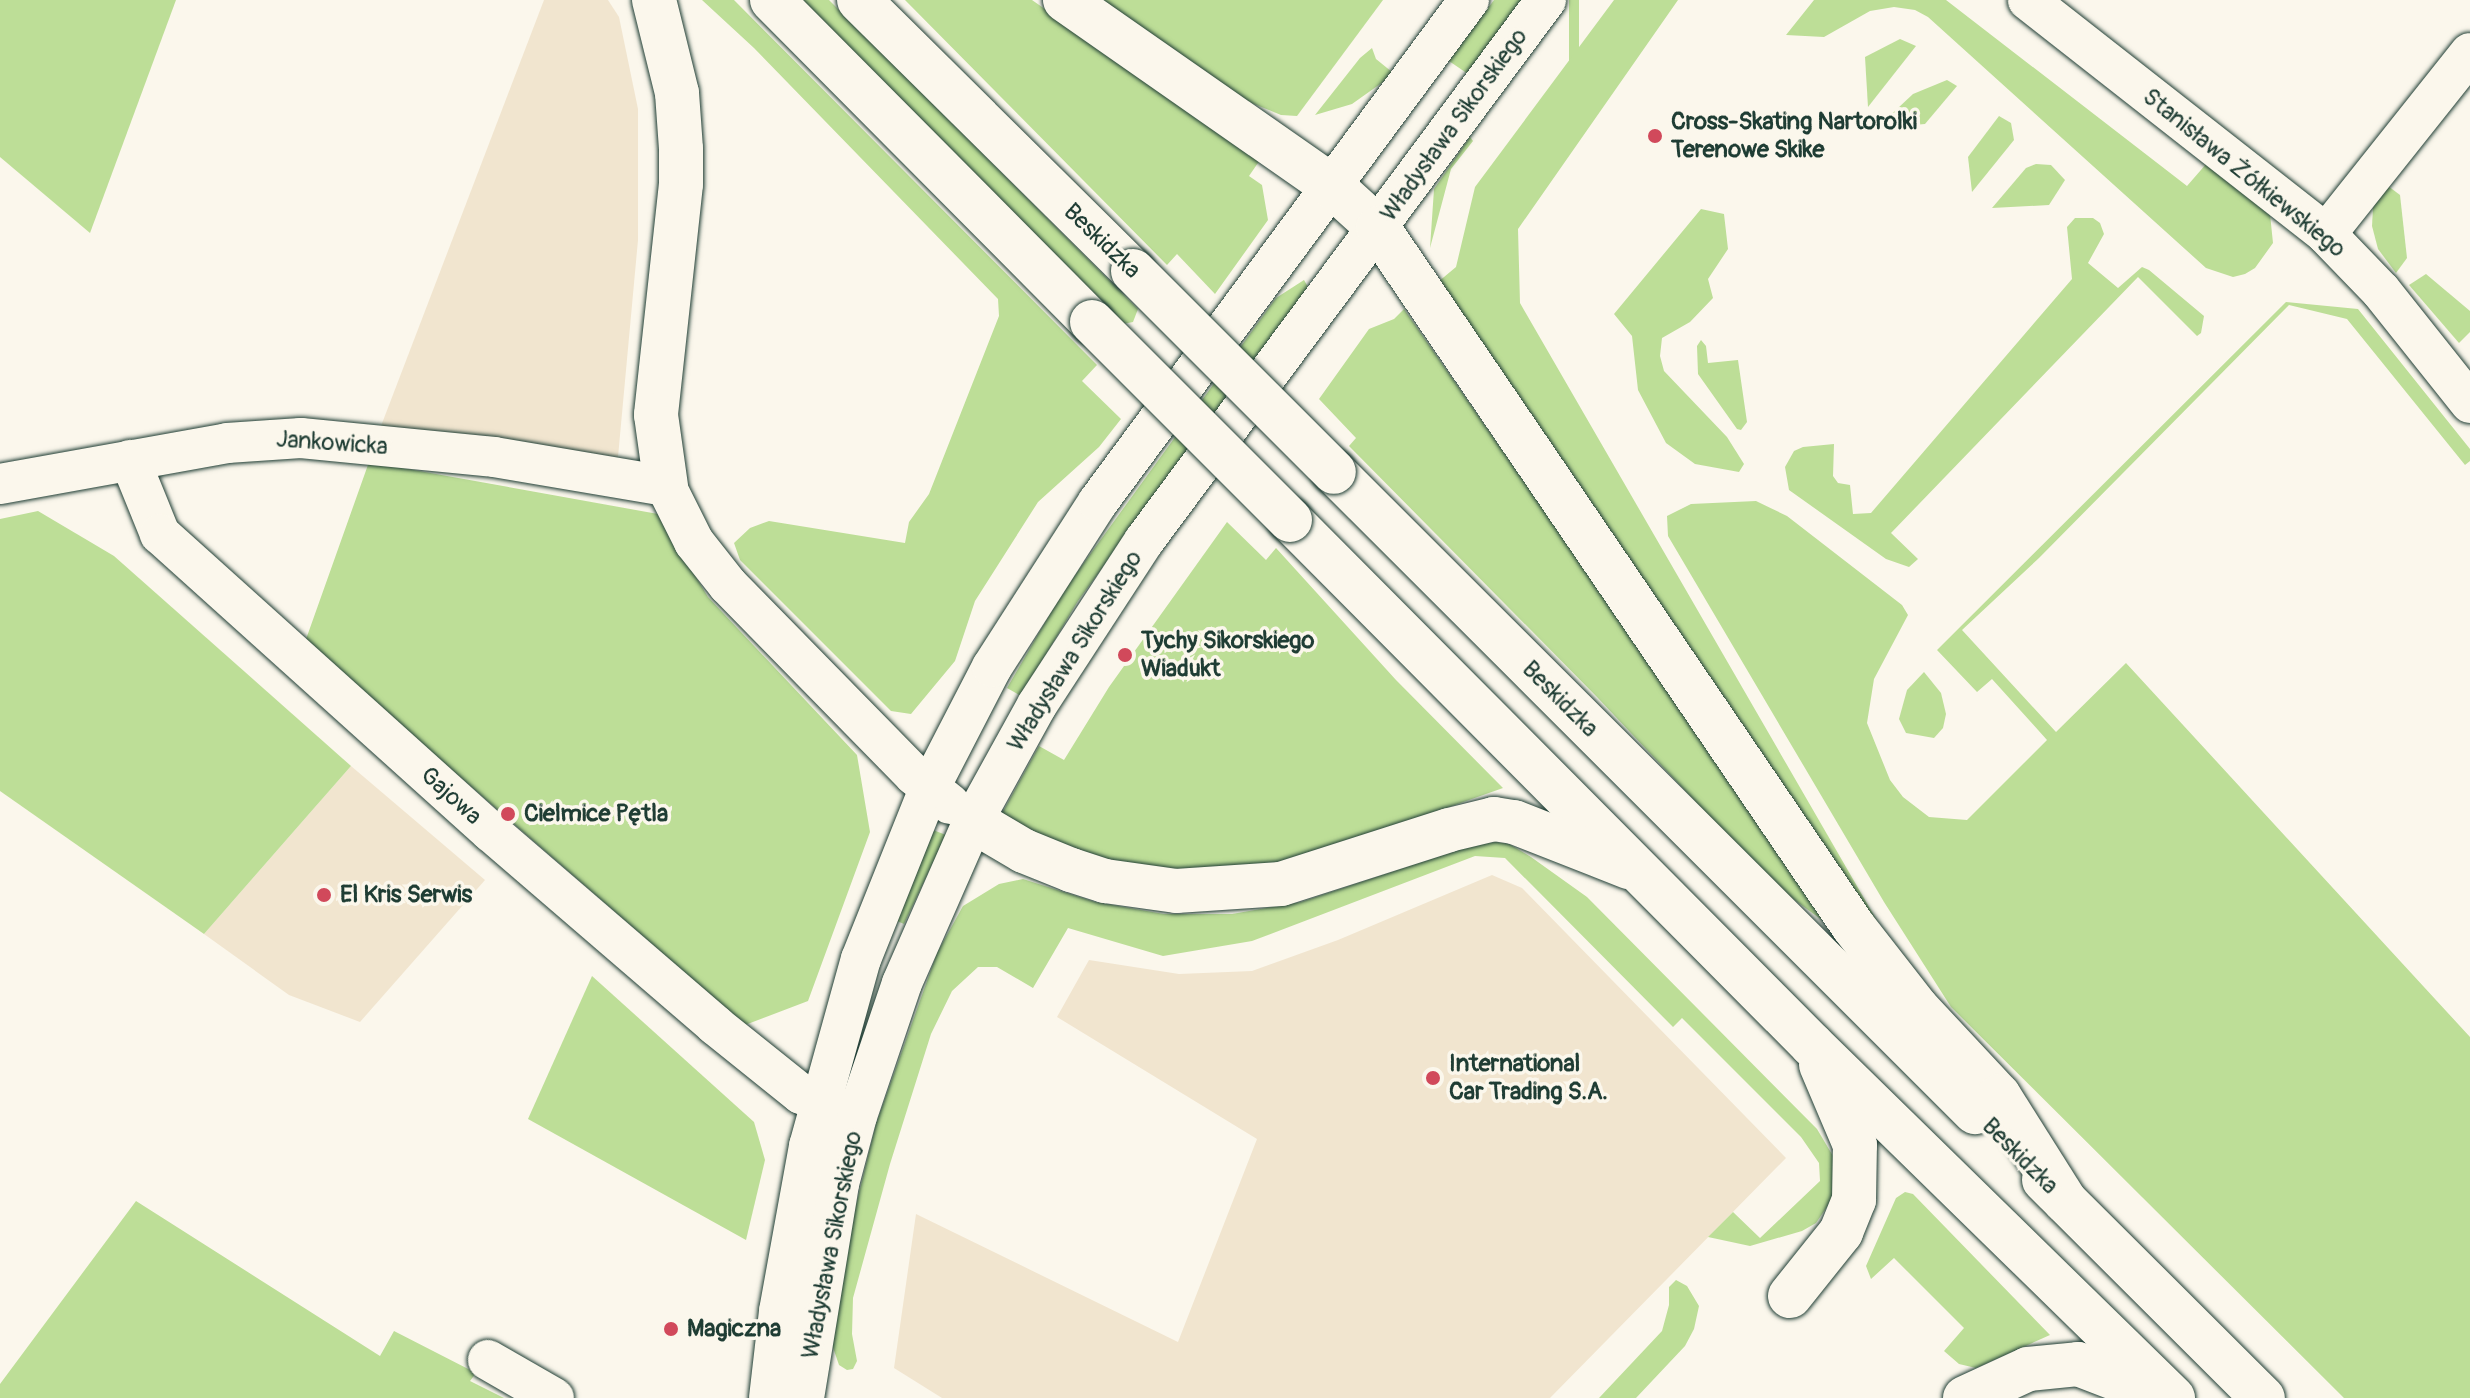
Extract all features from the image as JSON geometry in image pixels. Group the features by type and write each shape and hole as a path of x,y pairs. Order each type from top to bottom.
{"main road":[{"path":"654,0 677,93 681,149 681,184 656,415 666,486"},
{"path":"772,0 1645,873 1812,1045 2173,1398"},
{"name":"Beskidzka","path":"859,0 2263,1398"},
{"path":"1065,0 1333,187 1378,228 1853,926 1917,1008 1999,1096 2065,1201"},
{"path":"973,821 1024,851 1071,870 1105,881 1176,891 1281,884 1460,826 1494,819 1514,822 1645,873"},
{"path":"1790,1296 1841,1232 1851,1209 1856,1182 1855,1145 1812,1045"},
{"path":"1965,1398 2028,1369 2078,1364 2167,1398"}],"street":[{"name":"Władysława Sikorskiego","path":"804,1398 839,1184 839,1110 861,959 929,789 987,677 1040,589 1122,470 1469,0"},
{"name":"Władysława Sikorskiego","path":"769,1398 779,1311 839,1110 973,821 1037,705 1144,541 1546,0"},
{"name":"Stanisława Żółkiewskiego","path":"2028,0 2326,234 2381,291 2470,403"},
{"path":"2326,234 2470,53"},
{"name":"Jankowicka","path":"0,484 256,438 301,438 494,457 666,486"},
{"name":"Gajowa","path":"130,460 160,534 562,893 749,1054 801,1094 839,1110"},
{"path":"666,486 682,522 713,568 929,789 973,821"},
{"path":"488,1360 554,1398"}],"shaded area":[{"path":"544,0 608,0 619,17 638,109 638,240 618,457 381,426"},
{"path":"351,766 485,880 360,1022 289,995 204,934"},
{"name":"International Car Trading S.A.","path":"1492,875 1522,888 1786,1158 1550,1398 942,1398 894,1368 916,1214 1178,1342 1257,1139 1057,1017 1089,960 1179,974 1252,971 1338,940"}],"green space":[{"path":"0,0 176,0 90,233 0,157"},
{"path":"702,0 734,0 1097,365 1082,381 1121,419 1099,447 1038,502 975,601 955,661 911,714 891,711 740,560 734,543 750,528 769,521 905,543 909,522 929,494 999,316 998,299 754,48"},
{"path":"798,0 829,0 1138,309 1133,322 1123,324"},
{"path":"905,0 1032,0 1260,160 1249,176 1262,185 1268,220 1215,294 1177,254 1167,265"},
{"path":"1102,0 1383,0 1297,116 1281,115 1249,102"},
{"path":"1494,0 1522,0 1468,74 1449,61"},
{"path":"1569,0 1579,0 1579,117 1569,117"},
{"path":"1614,0 1678,0 1518,229 1520,303 1898,957 1438,282 1456,267 1475,187"},
{"path":"1814,0 1946,0 2187,186 2207,163 2270,214 2273,243 2255,268 2245,274 2233,277 2206,268 1928,17 1915,10 1894,7 1870,11 1824,37 1786,35"},
{"path":"1900,39 1916,46 1868,107 1865,57"},
{"path":"1372,48 1376,59 1392,72 1352,104 1315,115 1360,58"},
{"path":"1947,80 1957,86 1925,124 1890,127 1882,123 1913,94"},
{"path":"1999,116 2011,123 2014,140 1972,192 1968,157"},
{"path":"1470,137 1473,141 1451,169 1430,248 1434,189"},
{"path":"2036,164 2051,165 2065,180 2049,205 1992,208 2026,168"},
{"path":"2384,183 2400,195 2407,258 2396,273 2378,249 2372,226 2373,208"},
{"path":"1701,209 1724,214 1728,249 1708,279 1713,298 1690,322 1662,338 1660,356 1664,371 1727,437 1744,464 1739,472 1695,464 1666,443 1638,390 1632,336 1614,314"},
{"path":"2075,218 2093,218 2100,223 2104,234 2088,263 2118,288 2142,267 2149,270 2204,316 2201,333 2197,336 2138,277 1891,533 1918,559 1909,567 1886,559 1789,490 1785,467 1794,451 1834,444 1833,476 1838,483 1850,485 1853,514 1871,513 2072,279 2067,227"},
{"path":"2426,274 2470,311 2470,332 2459,343 2409,285"},
{"path":"1304,280 1308,287 1078,601 1021,696 1007,688 1062,593 1276,298"},
{"path":"2286,302 2358,309 2470,449 2470,461 2465,465 2347,319 2289,305 2039,558 1962,630 2056,732 2126,663 2470,1037 2470,1398 2344,1398 1951,1007 1884,902 1668,536 1667,516 1691,504 1756,501 1787,516 1902,605 1908,615 1874,679 1867,723 1890,780 1903,797 1929,817 1967,820 2047,740 1992,679 1977,692 1937,650"},
{"path":"1404,309 1833,928 1774,885 1597,697 1349,446 1356,438 1319,399 1369,329 1394,319"},
{"path":"1701,340 1706,346 1708,363 1738,360 1747,422 1741,430 1737,429 1698,374 1697,346"},
{"path":"369,462 658,514 708,597 857,755 870,832 808,1001 745,1025 305,642"},
{"path":"38,511 114,556 351,766 204,934 0,791 0,519"},
{"path":"1227,522 1266,560 1276,548 1396,680 1503,788 1302,859 1225,876 1134,868 1044,838 1001,815 1039,746 1064,760 1109,687"},
{"path":"1924,672 1941,693 1946,714 1943,728 1934,738 1906,733 1899,719 1907,690"},
{"path":"933,830 946,835 904,924 897,921"},
{"path":"1509,844 1531,857 1587,897 1817,1129 1833,1156 1838,1174 1831,1201 1816,1223 1802,1231 1750,1246 1708,1237 1733,1212 1760,1238 1820,1181 1819,1163 1801,1137 1682,1018 1673,1027 1505,858 1475,856 1252,941 1163,956 1068,928 1033,988 997,967 978,967 952,991 931,1034 890,1164 853,1298 852,1334 857,1361 853,1369 847,1370 839,1365 826,1327 876,1124 937,953 963,906 999,884 1023,879 1095,902 1164,914 1232,914 1301,902 1473,845"},
{"path":"592,976 754,1122 765,1160 746,1240 528,1119"},
{"path":"1905,1192 1913,1194 2050,1335 1976,1368 1959,1364 1944,1351 1964,1328 1894,1258 1871,1279 1866,1266 1896,1198"},
{"path":"136,1201 380,1356 394,1331 476,1373 470,1381 504,1398 0,1398 0,1384"},
{"path":"1676,1280 1687,1286 1699,1306 1694,1329 1685,1346 1636,1398 1599,1398 1662,1331 1669,1305 1669,1287"}],"place":[{"name":"Cross-Skating Nartorolki Terenowe Skike","path":"1655,136"},
{"name":"Tychy Sikorskiego Wiadukt","path":"1125,655"},
{"name":"Cielmice Pętla","path":"508,814"},
{"name":"El Kris Serwis","path":"324,895"},
{"name":"International Car Trading S.A.","path":"1433,1078"},
{"name":"Magiczna","path":"671,1329"}]}
